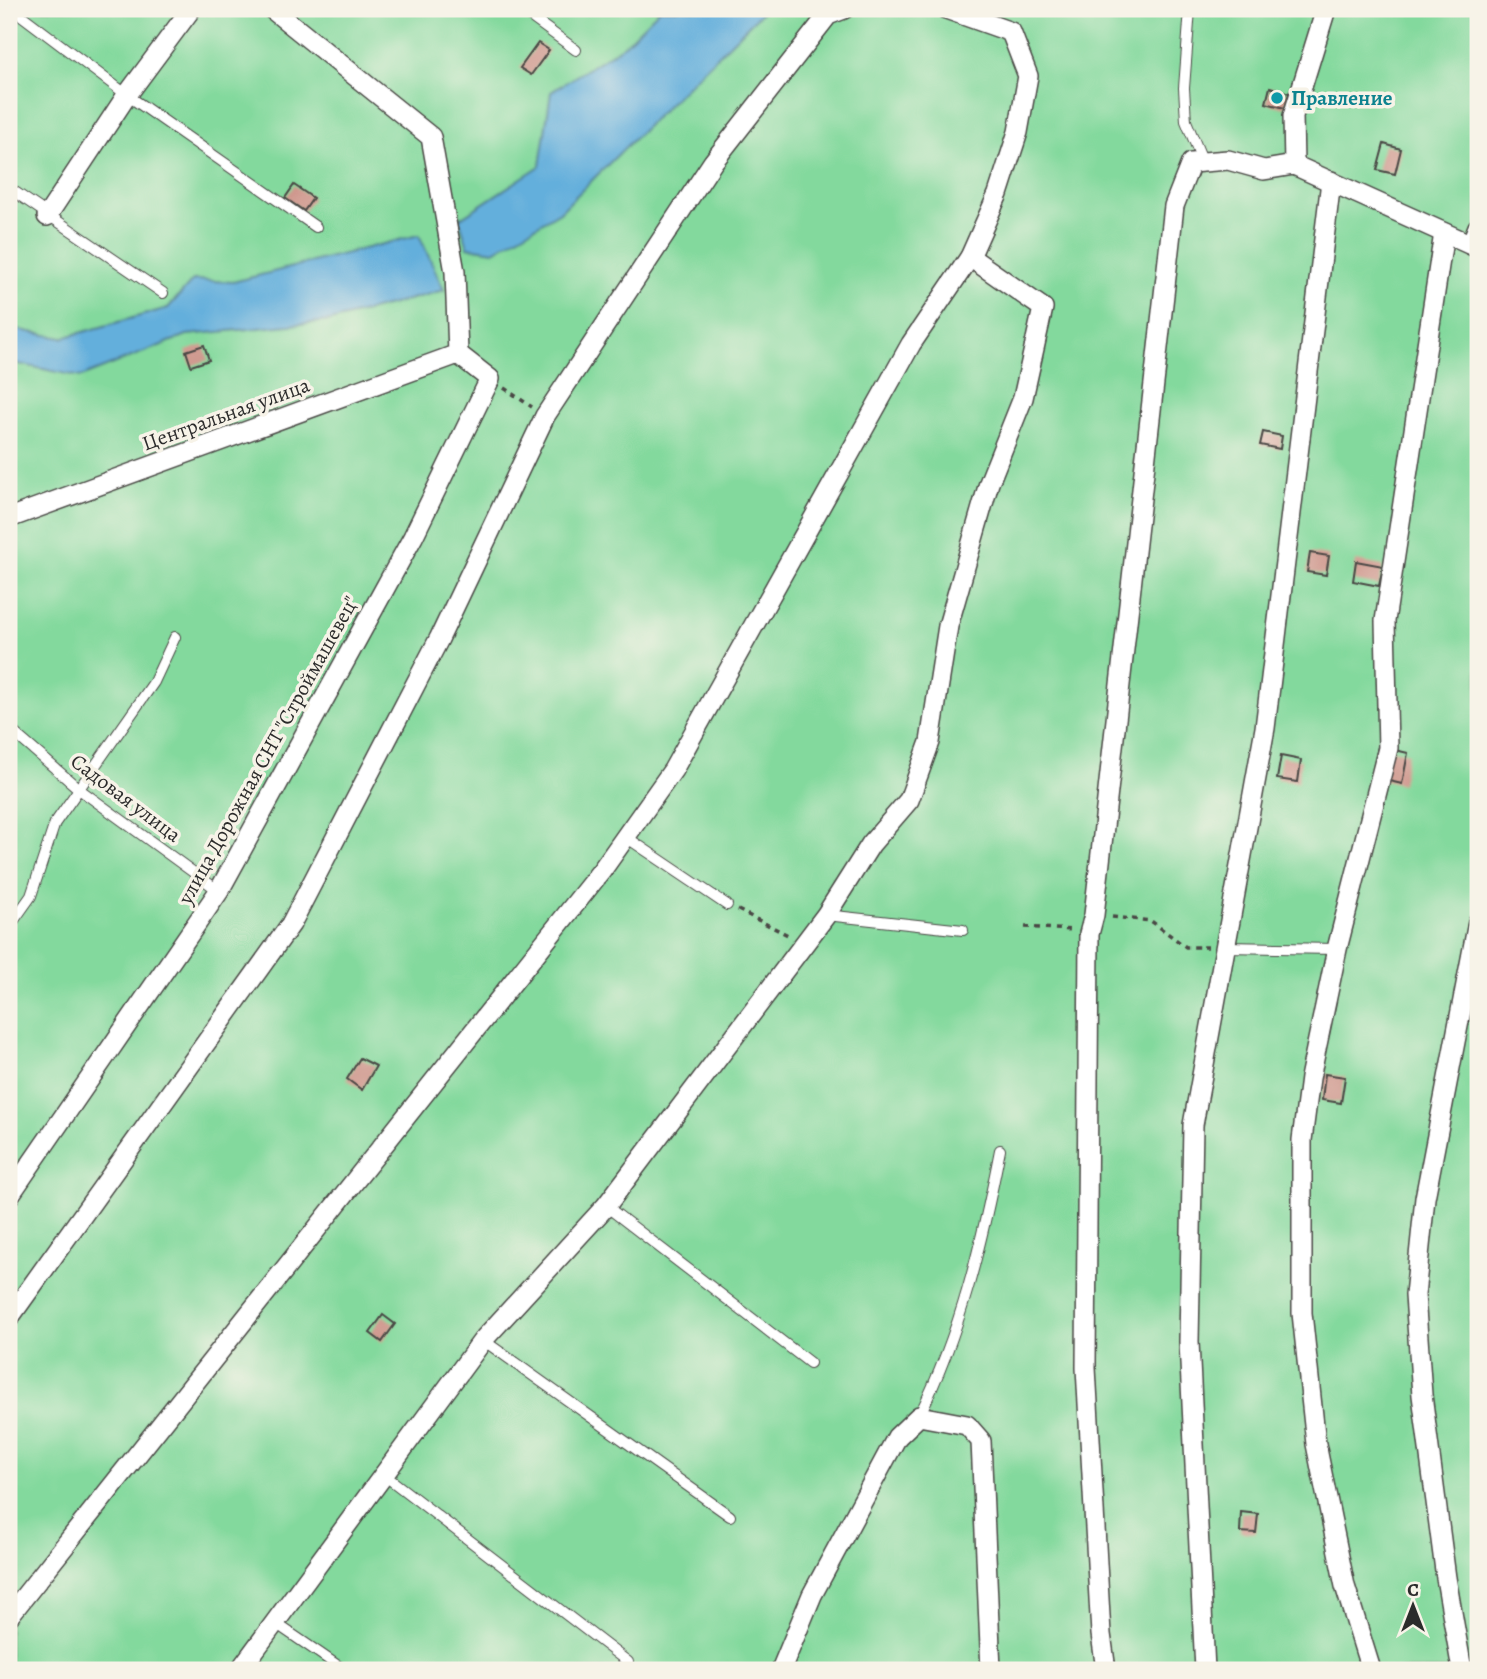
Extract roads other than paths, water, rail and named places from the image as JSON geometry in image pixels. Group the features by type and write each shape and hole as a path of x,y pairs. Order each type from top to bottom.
{"street":[{"path":"47,216 127,94 191,9"},
{"path":"272,9 432,136 455,272 458,354"},
{"path":"9,1318 291,923 439,639 545,416 713,162 828,15 844,9"},
{"path":"9,1616 626,837 673,770 904,355 970,257 1006,169 1018,132 1028,76 1011,32 946,9"},
{"path":"1294,165 1293,116 1326,9"},
{"path":"1106,1670 1101,1634 1086,1368 1089,934 1094,915 1174,206 1191,163 1228,160 1264,170 1294,165 1444,233 1476,239"},
{"path":"1205,1670 1189,1342 1193,1125 1265,728 1331,181"},
{"path":"1371,1670 1345,1586 1315,1444 1302,1313 1302,1140 1310,1078 1336,949 1388,748 1385,621 1444,233"},
{"path":"240,1670 483,1340 606,1206 826,915 871,844 909,800 929,742 948,626 989,483 1023,398 1043,309 970,257"},
{"name":"улица Дорожная СНТ \"Строймашевец\"","path":"9,1196 219,891 413,537 491,379 458,354"},
{"name":"Центральная улица","path":"9,518 458,354"},
{"path":"1462,1670 1422,1395 1415,1295 1425,1198 1478,922"},
{"path":"781,1670 811,1595 897,1437 919,1416 967,1425 981,1441 991,1670"}],"lane":[{"path":"13,9 127,94 316,227"},
{"path":"520,9 576,50"},
{"path":"1190,9 1184,88 1186,121 1203,162"},
{"path":"9,188 163,293"},
{"path":"9,927 31,896 55,823 154,682 175,637"},
{"name":"Садовая улица","path":"11,734 79,789 219,891"},
{"path":"626,837 727,905"},
{"path":"826,915 963,930"},
{"path":"1224,947 1336,949"},
{"path":"919,1416 943,1369 979,1257 1000,1150"},
{"path":"606,1206 810,1363"},
{"path":"483,1340 730,1516"},
{"path":"383,1474 628,1662"},
{"path":"274,1622 344,1670"}],"water":[{"path":"660,9 765,9 560,212 494,251 468,247 459,219 540,166 551,92 623,46"},
{"path":"419,235 444,290 331,321 187,335 81,377 9,362 9,328 62,338 168,308 193,280 233,282"}],"place":[{"name":"Правление","path":"1277,98"}]}
